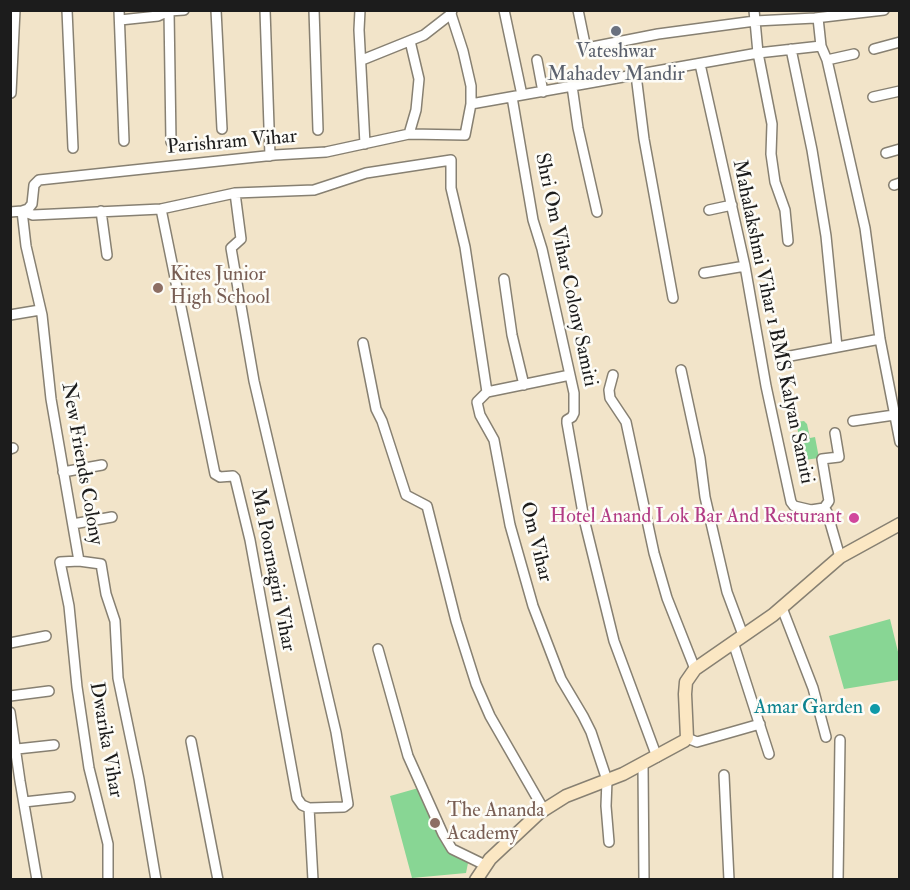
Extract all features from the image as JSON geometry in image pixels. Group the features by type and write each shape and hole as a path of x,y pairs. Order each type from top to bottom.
{"street":[{"path":"10,93 15,10"},
{"path":"67,10 73,148"},
{"path":"124,141 119,15 184,10"},
{"path":"216,10 222,129"},
{"path":"265,10 270,156"},
{"path":"314,10 318,130"},
{"path":"360,10 365,144"},
{"path":"504,10 522,95"},
{"path":"578,10 587,48 658,34 754,21 818,18 884,10"},
{"path":"754,10 758,53 772,124 771,154 775,182 785,210 788,241"},
{"path":"169,11 171,142"},
{"path":"362,60 430,31 452,12 469,76 471,104 758,53 821,46"},
{"path":"818,18 821,46 827,60 865,228 880,339 900,442"},
{"path":"409,134 416,110 419,79 410,41"},
{"path":"874,49 900,42"},
{"path":"791,49 812,150 826,236 837,347"},
{"path":"827,60 854,54"},
{"path":"537,60 543,92"},
{"name":"Mahalakshmi Vihar 1 BMS Kalyan Samiti","path":"700,64 745,266 766,386 791,502 799,508 811,510 824,508 840,556"},
{"path":"636,75 644,140 673,298"},
{"path":"572,86 578,128 597,212"},
{"path":"873,97 900,91"},
{"name":"Shri Om Vihar Colony Samiti","path":"512,97 533,220 542,249 570,375 574,413 567,423 584,519 614,641 657,757"},
{"name":"Parishram Vihar","path":"22,211 28,209 32,204 34,185 39,180 326,152 409,134 465,135 471,104"},
{"path":"886,153 900,149"},
{"path":"10,212 22,211 33,215 161,209 235,193 314,190 366,173 450,160 451,188 465,247 486,392 570,375"},
{"path":"235,193 241,239 231,248 254,381 333,720 348,804 344,807 309,808"},
{"path":"710,210 732,206"},
{"name":"Ma Poornagiri Vihar","path":"161,209 215,474 220,477 233,476 236,478 250,540 297,798 302,806 309,808 314,879"},
{"name":"New Friends Colony","path":"22,211 26,246 40,310 49,388 79,561 101,564 106,594 115,621 118,678 139,779 156,879"},
{"path":"101,212 107,255"},
{"path":"704,273 745,266"},
{"path":"504,279 512,335 524,385"},
{"path":"10,315 40,310"},
{"path":"785,357 880,339"},
{"path":"363,343 376,409 406,495 427,506 456,621 476,684 490,716 544,810"},
{"path":"681,370 700,458 705,497 738,639 769,754"},
{"path":"614,375 609,390 610,398 626,422 657,565 667,598 695,669"},
{"name":"Om Vihar","path":"486,392 479,398 477,407 494,441 519,559 551,655 561,679 584,716 607,780"},
{"path":"853,421 894,415"},
{"path":"824,508 828,501 822,459 839,457 835,433"},
{"path":"63,472 102,465"},
{"path":"73,524 112,517"},
{"path":"687,738 686,682 695,669 782,608 840,556 900,524"},
{"name":"Dwarika Vihar","path":"79,561 60,562 69,606 77,687 89,768 108,844 108,879"},
{"path":"782,608 813,688 826,737"},
{"path":"10,644 46,636"},
{"path":"378,649 408,756 443,834 452,849 485,865"},
{"path":"10,696 49,691"},
{"path":"10,712 17,749 15,781 24,802 37,879"},
{"path":"687,738 697,742 760,724"},
{"path":"476,879 490,859 544,810 566,796 643,765 687,738"},
{"path":"838,879 840,740"},
{"path":"191,741 218,879"},
{"path":"17,749 54,745"},
{"path":"643,765 644,879"},
{"path":"724,775 729,879"},
{"path":"607,780 606,806 609,842"},
{"path":"24,802 70,797"}],"green space":[{"path":"804,421 807,424 810,438 815,437 819,458 804,460 796,422"},
{"path":"890,619 899,656 899,680 844,689 829,636"},
{"path":"422,787 442,842 449,850 468,863 466,873 412,878 390,796"}],"place":[{"name":"Vateshwar Mahadev Mandir","path":"616,31"},
{"name":"Kites Junior High School","path":"158,288"},
{"name":"Hotel Anand Lok Bar And Resturant","path":"854,518"},
{"name":"Amar Garden","path":"875,709"},
{"name":"The Ananda Academy","path":"435,823"}]}
